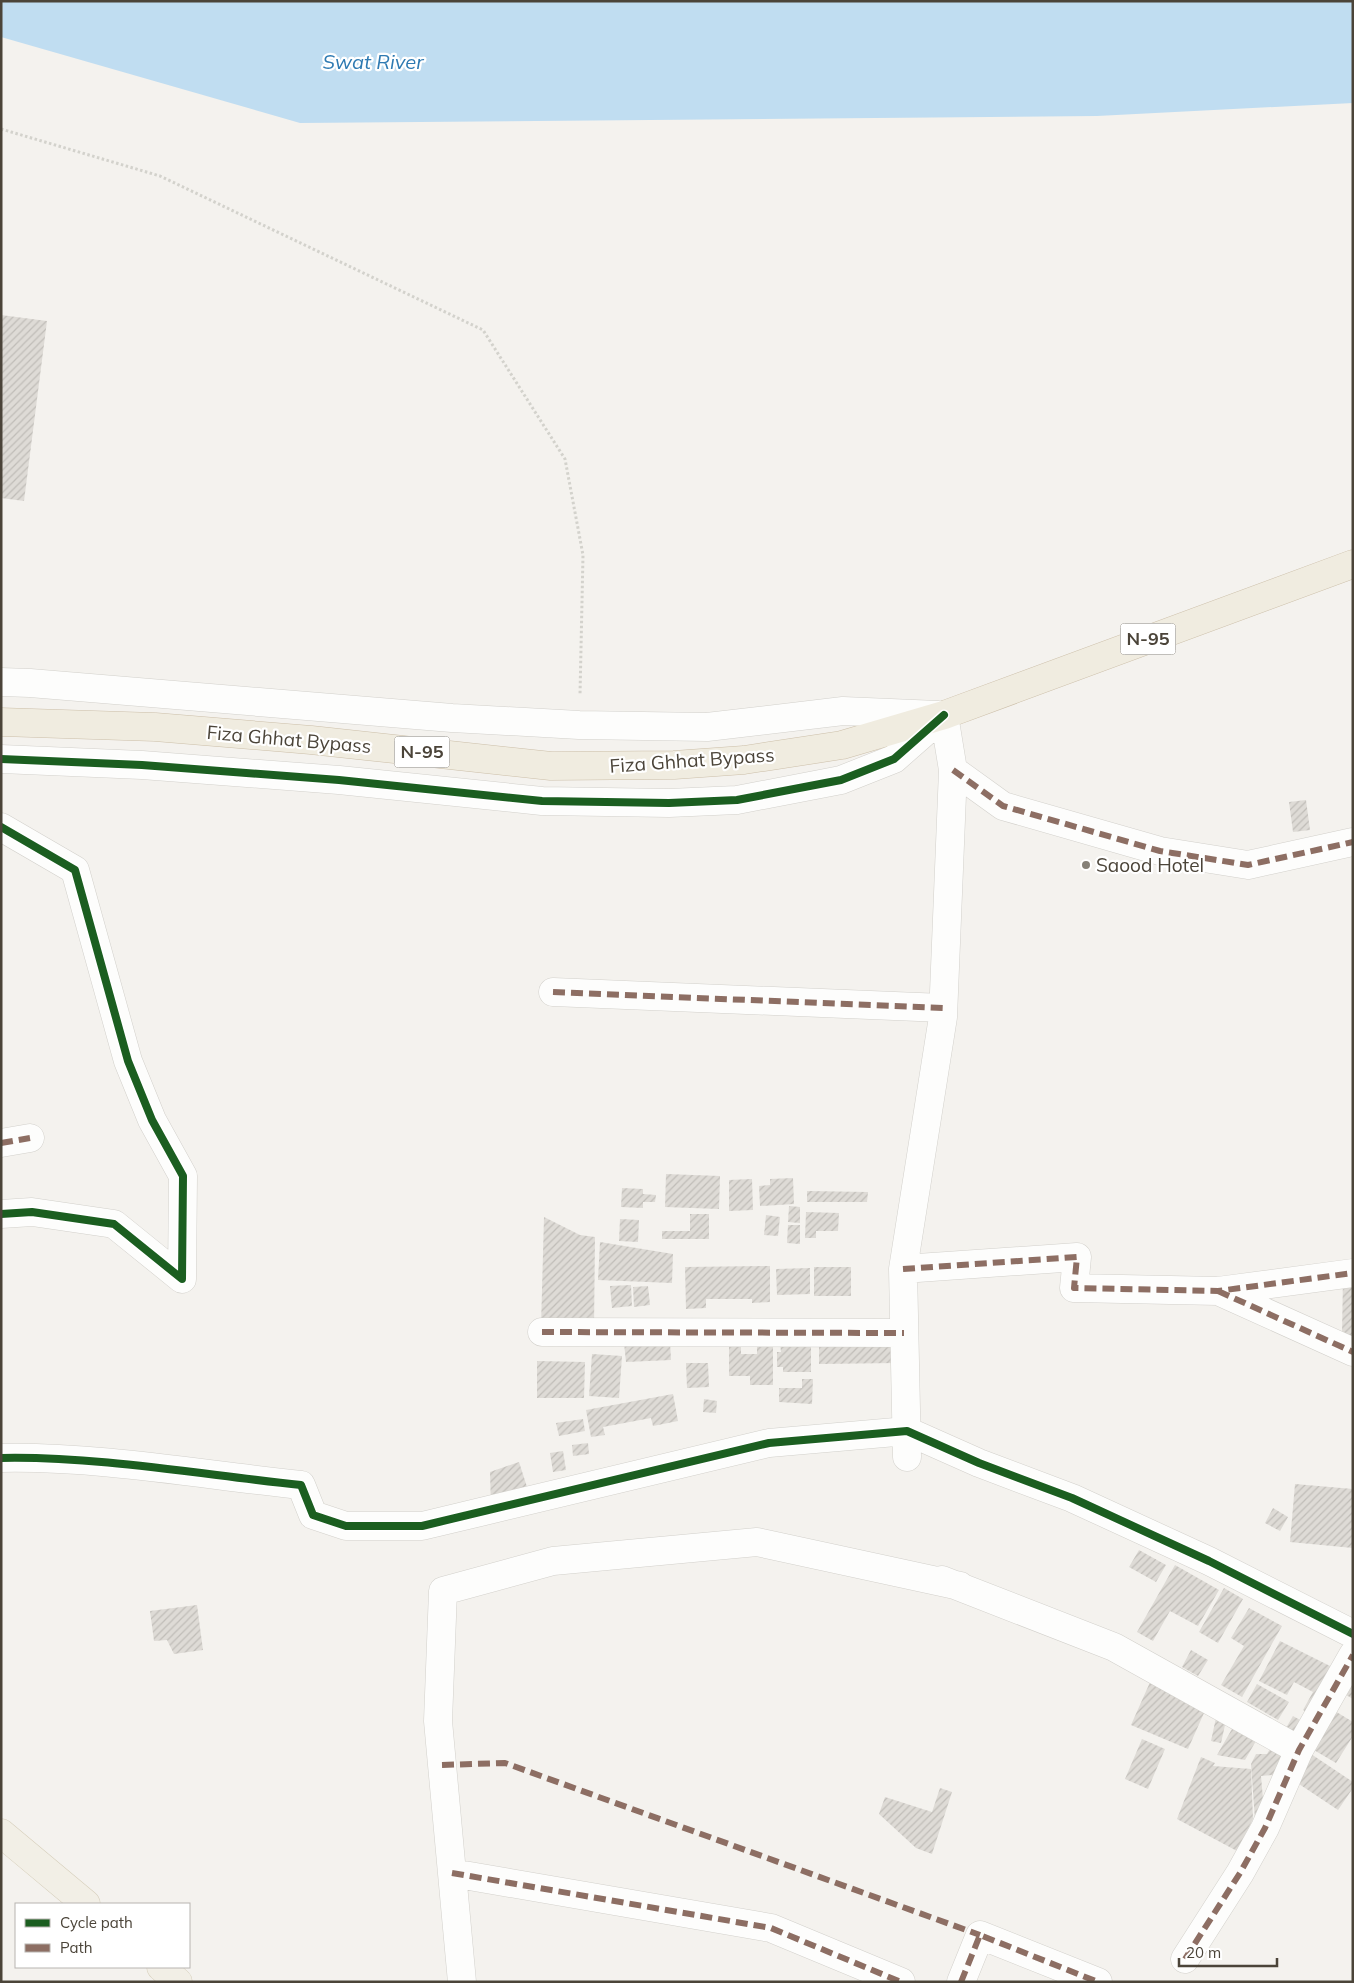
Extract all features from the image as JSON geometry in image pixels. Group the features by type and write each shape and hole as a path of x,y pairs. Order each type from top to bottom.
{"highway":[{"name":"Fiza Ghhat Bypass","path":"1,722 155,727 311,740 551,766 674,765 744,760 842,745 944,715 1353,564"}],"main road":[{"path":"1,1833 85,1903"},
{"path":"162,1968 178,1982"}],"street":[{"path":"1,682 452,718 579,725 706,727 843,711 944,715"},
{"path":"1,758 142,765 339,780 542,801 669,803 737,800 841,780 894,759 944,715"},
{"path":"907,1444 902,1269 943,1017 953,770 944,715"},
{"path":"953,770 1003,806 1160,851 1248,865 1353,842"},
{"path":"1,828 75,870 128,1061 152,1120 183,1176 182,1278 114,1224 32,1212 1,1214"},
{"path":"553,992 943,1008"},
{"path":"1,1143 30,1138"},
{"path":"902,1269 1078,1257 1074,1288 1218,1290 1353,1273"},
{"path":"1218,1290 1353,1352"},
{"path":"542,1332 904,1334"},
{"path":"1,1458 31,1457 155,1468 301,1485 313,1515 346,1526 422,1526 769,1443 907,1444 979,1463 1072,1498 1209,1561 1353,1634"},
{"path":"462,1982 438,1721 443,1591 553,1561 757,1542 948,1582 1114,1647 1298,1750"},
{"path":"1185,1959 1240,1873 1265,1828 1298,1750 1353,1655"},
{"path":"452,1873 771,1928 901,1982"},
{"path":"961,1982 980,1935 1098,1982"}],"path":[{"path":"1,129 160,176 483,330 565,459 583,555 579,725"}],"water":[{"name":"Swat River","path":"1,1 1353,1 1353,103 1097,116 300,123 1,37"}],"building":[{"path":"1,315 47,321 24,501 1,498"},
{"path":"1306,800 1310,830 1293,832 1289,802"},
{"path":"666,1174 720,1176 719,1209 665,1207"},
{"path":"793,1178 794,1204 760,1206 759,1186 770,1185 770,1179"},
{"path":"752,1179 753,1210 729,1211 729,1180"},
{"path":"622,1188 643,1189 643,1194 656,1195 655,1202 643,1202 643,1208 621,1207"},
{"path":"807,1191 868,1192 867,1202 807,1202"},
{"path":"789,1206 800,1207 800,1223 788,1222"},
{"path":"806,1212 839,1213 838,1231 816,1231 816,1238 805,1238"},
{"path":"690,1214 709,1214 709,1239 662,1239 662,1231 690,1231"},
{"path":"766,1215 780,1217 778,1236 764,1235"},
{"path":"544,1217 580,1235 595,1237 594,1328 541,1327"},
{"path":"620,1219 639,1220 638,1242 619,1241"},
{"path":"788,1225 800,1225 800,1244 787,1243"},
{"path":"600,1242 673,1254 672,1283 598,1280"},
{"path":"770,1266 770,1302 752,1303 752,1299 706,1299 706,1308 686,1309 685,1267"},
{"path":"814,1267 851,1267 851,1296 814,1296"},
{"path":"810,1268 810,1294 777,1295 776,1269"},
{"path":"1343,1276 1353,1277 1353,1336 1342,1336"},
{"path":"631,1285 632,1306 612,1308 610,1286"},
{"path":"648,1286 650,1305 634,1307 633,1287"},
{"path":"898,1339 898,1363 819,1364 819,1341"},
{"path":"670,1341 671,1360 626,1362 624,1343"},
{"path":"811,1342 811,1372 783,1372 783,1367 777,1367 777,1352 781,1352 780,1343"},
{"path":"729,1345 741,1345 741,1354 757,1354 757,1345 773,1345 773,1385 750,1385 750,1376 729,1376"},
{"path":"592,1354 622,1356 619,1398 589,1396"},
{"path":"537,1361 585,1362 584,1398 537,1398"},
{"path":"686,1363 708,1363 709,1387 687,1388"},
{"path":"802,1379 813,1379 812,1404 779,1402 779,1388 802,1388"},
{"path":"673,1394 678,1421 653,1426 651,1418 603,1427 605,1435 591,1437 586,1410"},
{"path":"704,1399 717,1401 716,1413 703,1412"},
{"path":"583,1419 585,1431 559,1436 556,1423"},
{"path":"588,1443 589,1454 573,1456 572,1445"},
{"path":"563,1451 566,1470 553,1472 550,1453"},
{"path":"519,1462 528,1490 491,1507 490,1472"},
{"path":"1295,1484 1353,1489 1353,1548 1290,1542"},
{"path":"1273,1508 1288,1517 1280,1531 1265,1523"},
{"path":"1139,1550 1166,1565 1156,1582 1129,1567"},
{"path":"1175,1565 1219,1590 1198,1626 1170,1611 1153,1641 1137,1632"},
{"path":"1224,1588 1243,1599 1218,1643 1199,1632"},
{"path":"197,1605 203,1650 174,1654 167,1640 154,1641 150,1611"},
{"path":"1249,1608 1282,1626 1242,1697 1221,1685 1244,1646 1231,1638"},
{"path":"1280,1641 1336,1669 1312,1715 1303,1710 1313,1692 1294,1682 1287,1695 1259,1681"},
{"path":"1191,1650 1208,1660 1198,1676 1182,1667"},
{"path":"1353,1662 1353,1699 1336,1689"},
{"path":"1151,1680 1208,1704 1188,1749 1131,1725"},
{"path":"1257,1684 1289,1702 1278,1720 1247,1702"},
{"path":"1330,1708 1353,1722 1353,1736 1336,1763 1307,1746"},
{"path":"1217,1713 1227,1716 1221,1743 1211,1741"},
{"path":"1293,1716 1309,1725 1299,1742 1283,1733"},
{"path":"1236,1722 1260,1734 1245,1760 1217,1755"},
{"path":"1142,1739 1165,1749 1148,1789 1125,1779"},
{"path":"1274,1742 1286,1749 1285,1774 1261,1776 1263,1799 1255,1820 1251,1764 1256,1754 1267,1754"},
{"path":"1308,1752 1353,1782 1353,1788 1338,1810 1290,1778"},
{"path":"1201,1757 1215,1763 1213,1766 1251,1769 1253,1819 1237,1851 1177,1819"},
{"path":"940,1788 952,1792 932,1854 916,1848 879,1814 885,1797 932,1812"}],"marked path":[{"path":"953,770 1003,806 1160,851 1248,865 1353,842"},
{"path":"553,992 943,1008"},
{"path":"1,1143 30,1138"},
{"path":"903,1269 1077,1257 1074,1288 1218,1291 1353,1273"},
{"path":"1218,1291 1353,1352"},
{"path":"542,1332 904,1333"},
{"path":"1185,1959 1240,1873 1265,1828 1299,1750 1353,1655"},
{"path":"442,1765 505,1763 980,1935"},
{"path":"452,1873 771,1928 901,1982"},
{"path":"961,1982 980,1935 1098,1982"}],"cycle path":[{"path":"1,759 142,765 339,780 542,801 669,803 737,800 841,780 894,759 944,715"},
{"path":"1,827 75,870 128,1061 152,1120 183,1176 182,1279 114,1224 32,1212 1,1214"},
{"path":"1,1458 38,1458 113,1463 301,1485 313,1515 346,1526 422,1526 769,1443 907,1431 979,1463 1072,1498 1209,1561 1353,1634"}],"place":[{"name":"Saood Hotel","path":"1086,865"}]}
